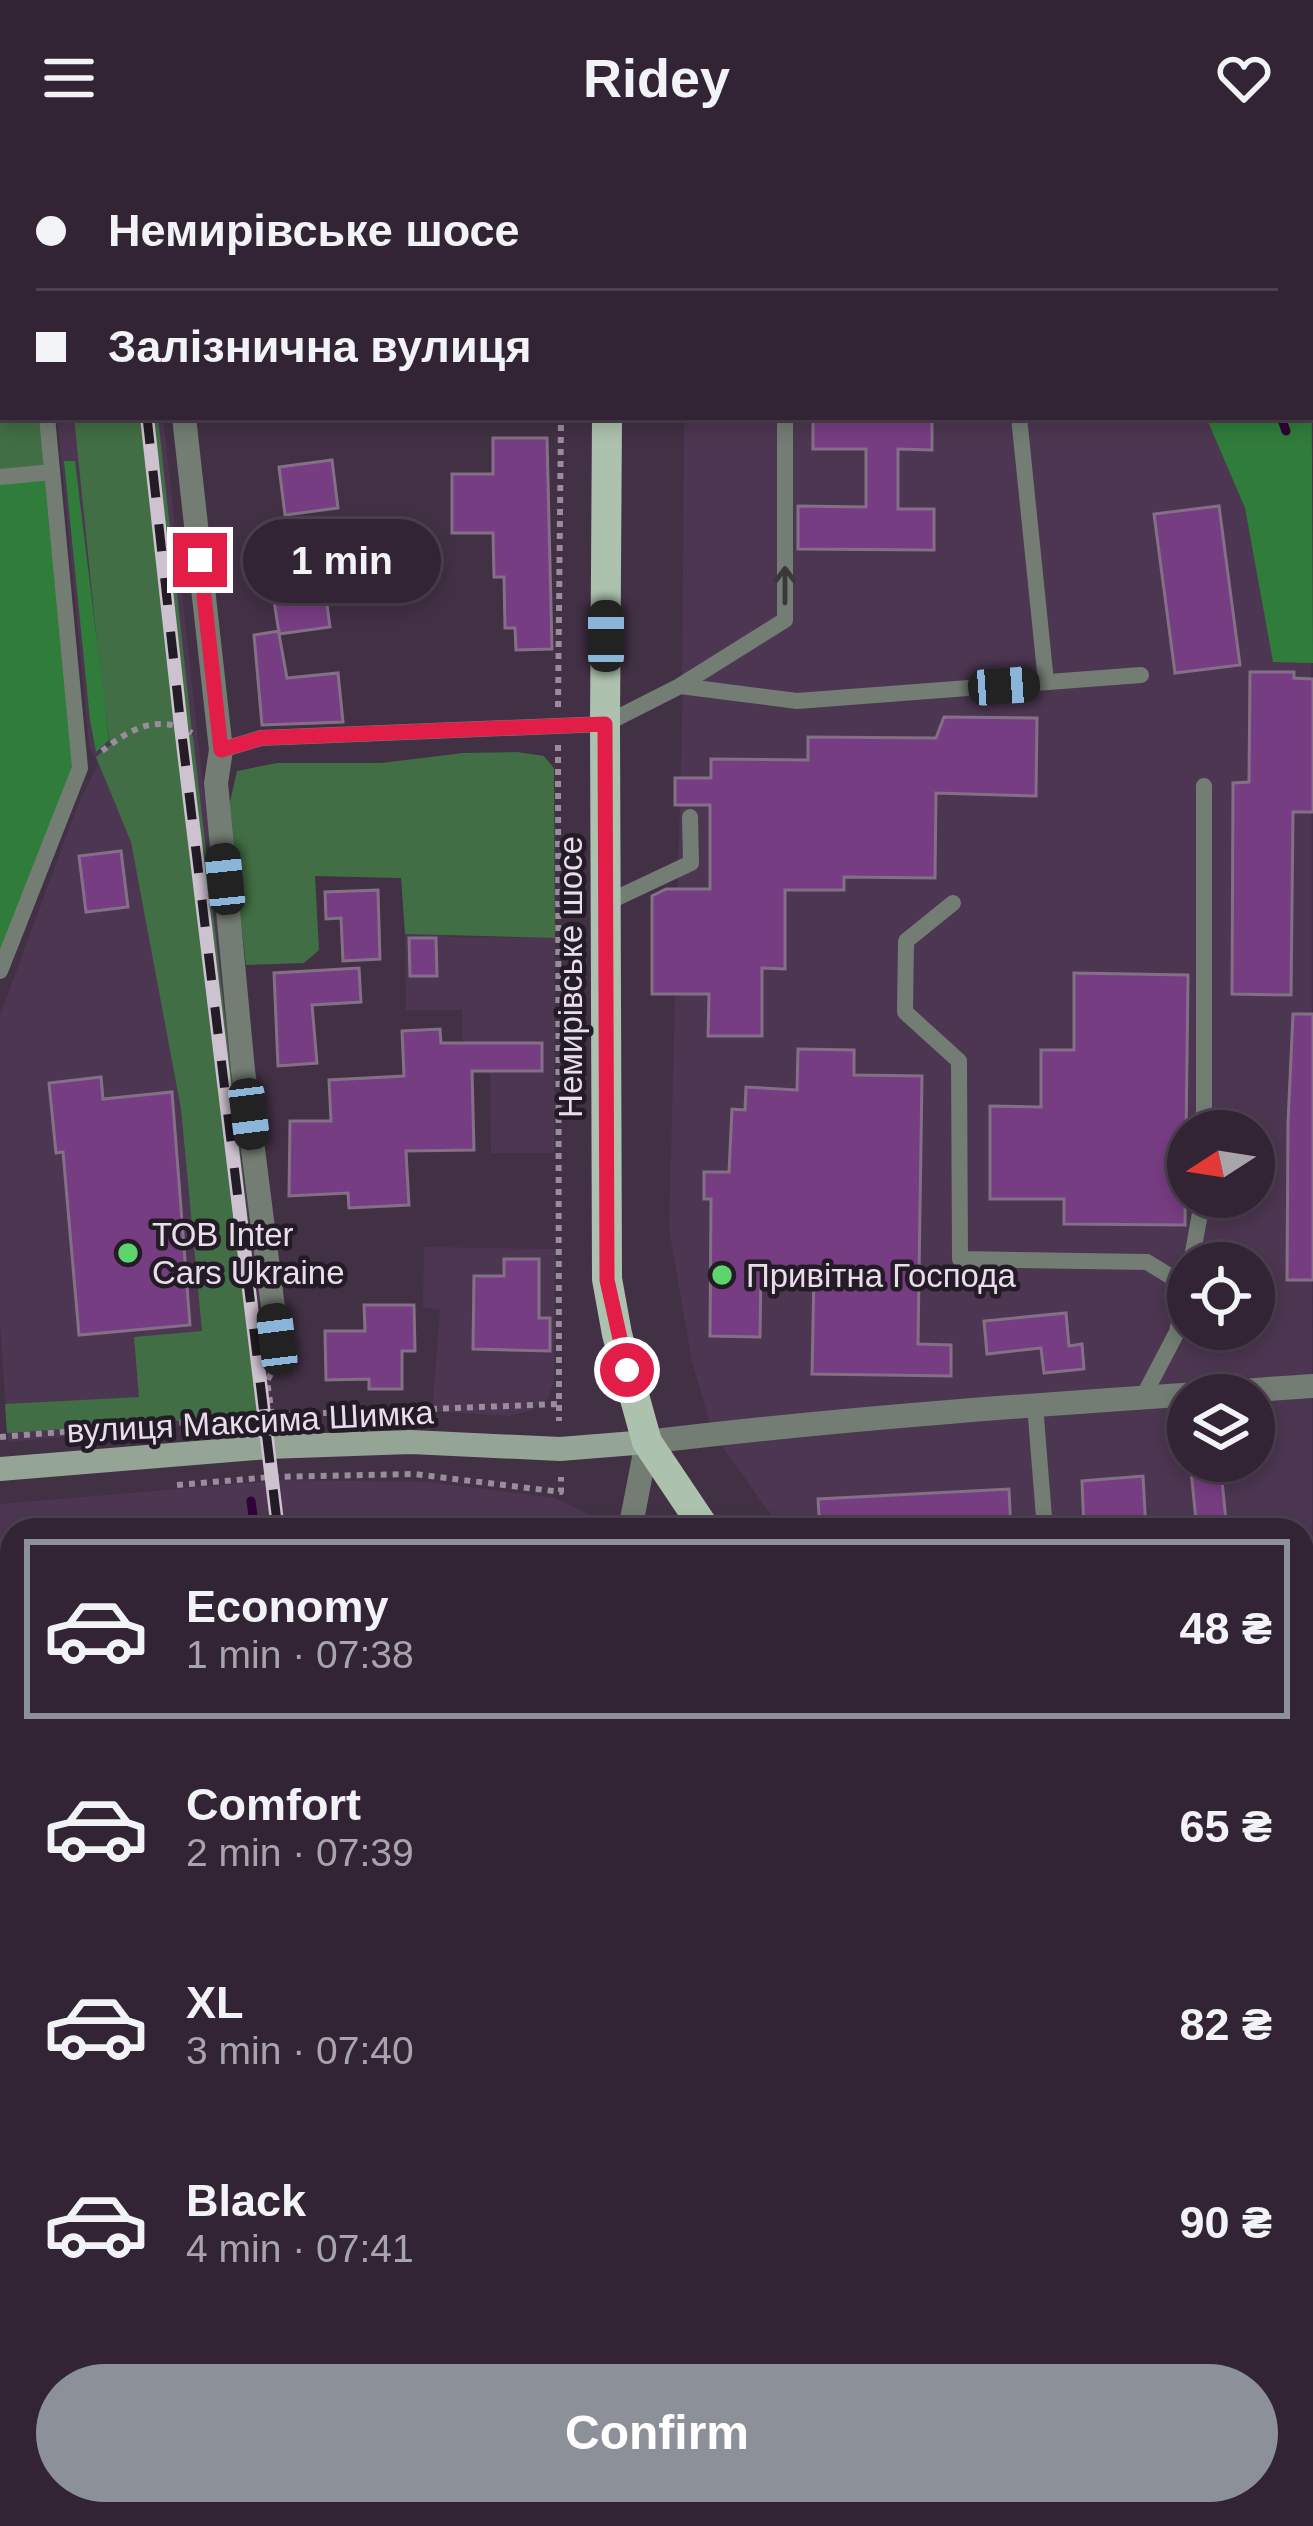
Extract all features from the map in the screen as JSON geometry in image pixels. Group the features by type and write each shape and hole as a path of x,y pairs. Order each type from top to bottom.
{"main road":[{"name":"Немирівське шосе","path":"607,420 607,1280 646,1442"},
{"name":"вулиця Максима Шимка","path":"0,1469 268,1447 410,1442 560,1449 646,1442"},
{"path":"646,1442 698,1518"}],"street":[{"path":"184,420 221,750 216,783 243,1070 277,1339"},
{"path":"646,1442 1035,1405 1313,1385"},
{"name":"Немирівське шосе","path":"632,1518 646,1442"}],"lane":[{"path":"0,971 80,768 47,420"},
{"path":"221,750 261,738 605,724 680,686 785,620 785,420"},
{"path":"1019,420 1046,682"},
{"path":"0,476 52,472"},
{"path":"680,686 797,701 1141,675"},
{"path":"1204,786 1204,1110"},
{"path":"606,903 691,863 690,817"},
{"path":"953,903 905,941 905,1012 959,1061 960,1258 1147,1262 1167,1272"},
{"path":"1143,1397 1168,1350"},
{"path":"1035,1405 1044,1518"}],"path":[{"path":"559,1404 561,420"},
{"path":"80,768 120,736 149,722 181,727 221,750"},
{"path":"272,1415 267,1381 273,1370"},
{"path":"158,1486 272,1477 414,1474 561,1492"}],"shaded area":[{"path":"57,420 163,420 276,1372 270,1382 273,1418 8,1442 0,1325 0,1015 79,802 98,765 89,745"},
{"path":"684,420 1311,420 1312,1518 773,1518 713,1434 692,1362 669,1230"},
{"path":"405,934 555,938 554,1153 491,1153 490,1074 463,1073 462,1010 406,1010"},
{"path":"424,1247 555,1249 554,1383 548,1398 530,1411 509,1416 432,1411 440,1310 423,1307"},
{"path":"284,1480 429,1482 555,1498 597,1518 0,1518 0,1504"}],"green space":[{"path":"0,420 47,420 52,472 0,477"},
{"path":"74,420 146,420 166,589 149,420 158,420 192,732 181,727 193,736 270,1414 7,1433 5,1404 139,1397 134,1337 202,1331 181,1109 131,842 96,757 113,743 101,682"},
{"path":"1207,420 1312,420 1313,663 1273,662 1245,508"},
{"path":"64,461 75,461 109,740 96,752 90,720"},
{"path":"52,472 80,768 0,971 0,477"},
{"path":"517,752 544,756 554,768 555,938 405,934 401,878 315,876 319,950 304,963 246,965 228,810 237,771 277,763 381,763"}],"building":[{"path":"813,420 932,420 932,450 898,449 898,509 934,509 934,550 798,549 798,506 866,507 866,449 813,449"},
{"path":"493,438 547,438 552,649 516,650 515,628 505,628 504,577 494,577 493,533 452,533 452,474 493,474"},
{"path":"332,460 338,508 285,515 279,467"},
{"path":"1219,506 1240,665 1175,673 1154,514"},
{"path":"324,582 330,627 279,634 287,678 338,673 343,722 262,725 254,635 279,631 274,601 284,600 282,588"},
{"path":"1250,672 1294,672 1294,678 1313,679 1313,812 1293,812 1291,995 1232,994 1233,783 1249,782"},
{"path":"944,717 1037,718 1036,796 936,793 935,878 844,877 844,890 785,890 785,969 762,968 762,1036 708,1036 709,994 652,994 652,896 666,889 710,889 710,805 675,805 675,778 711,778 711,759 808,760 808,737 936,738"},
{"path":"121,851 128,907 86,912 79,856"},
{"path":"378,890 380,959 343,961 341,918 326,919 325,892"},
{"path":"409,938 436,938 437,976 410,976"},
{"path":"359,968 361,1002 312,1005 317,1063 278,1066 274,973"},
{"path":"1074,973 1188,975 1186,1110 1167,1110 1167,1218 1185,1218 1185,1225 1064,1224 1064,1199 990,1199 990,1106 1041,1107 1041,1050 1074,1050"},
{"path":"1293,1014 1313,1014 1313,1280 1287,1280"},
{"path":"440,1029 441,1043 542,1043 542,1071 472,1071 474,1150 406,1151 409,1205 349,1208 348,1193 289,1196 290,1121 331,1121 329,1080 404,1076 402,1031"},
{"path":"798,1049 854,1050 854,1075 922,1076 918,1344 951,1345 951,1376 812,1374 814,1271 761,1270 760,1337 710,1336 711,1199 704,1199 704,1172 729,1172 732,1109 745,1110 746,1087 797,1090"},
{"name":"ТОВ Inter Cars Ukraine","path":"101,1077 103,1099 172,1092 190,1325 79,1335 63,1152 56,1153 49,1083"},
{"path":"504,1259 539,1259 539,1318 550,1318 550,1351 473,1349 474,1276 504,1276"},
{"path":"364,1305 414,1305 415,1351 402,1351 402,1389 369,1389 369,1379 326,1380 325,1331 365,1331"},
{"path":"1066,1313 1069,1346 1082,1344 1084,1369 1044,1373 1041,1348 987,1354 984,1321"},
{"path":"1143,1476 1145,1518 1084,1518 1082,1481"},
{"path":"1192,1482 1222,1482 1226,1518 1196,1518"},
{"path":"1009,1489 1010,1518 819,1518 818,1499"}],"waterway":[{"path":"1282,420 1286,431"},
{"path":"251,1501 253,1518"}],"railway":[{"path":"147,420 277,1518"}],"place":[{"name":"ТОВ Inter Cars Ukraine","path":"128,1253"},
{"name":"Привітна Господа","path":"722,1275"}],"route":[{"path":"200,560 221,750 261,738 605,724 607,1280 627,1370"}]}
